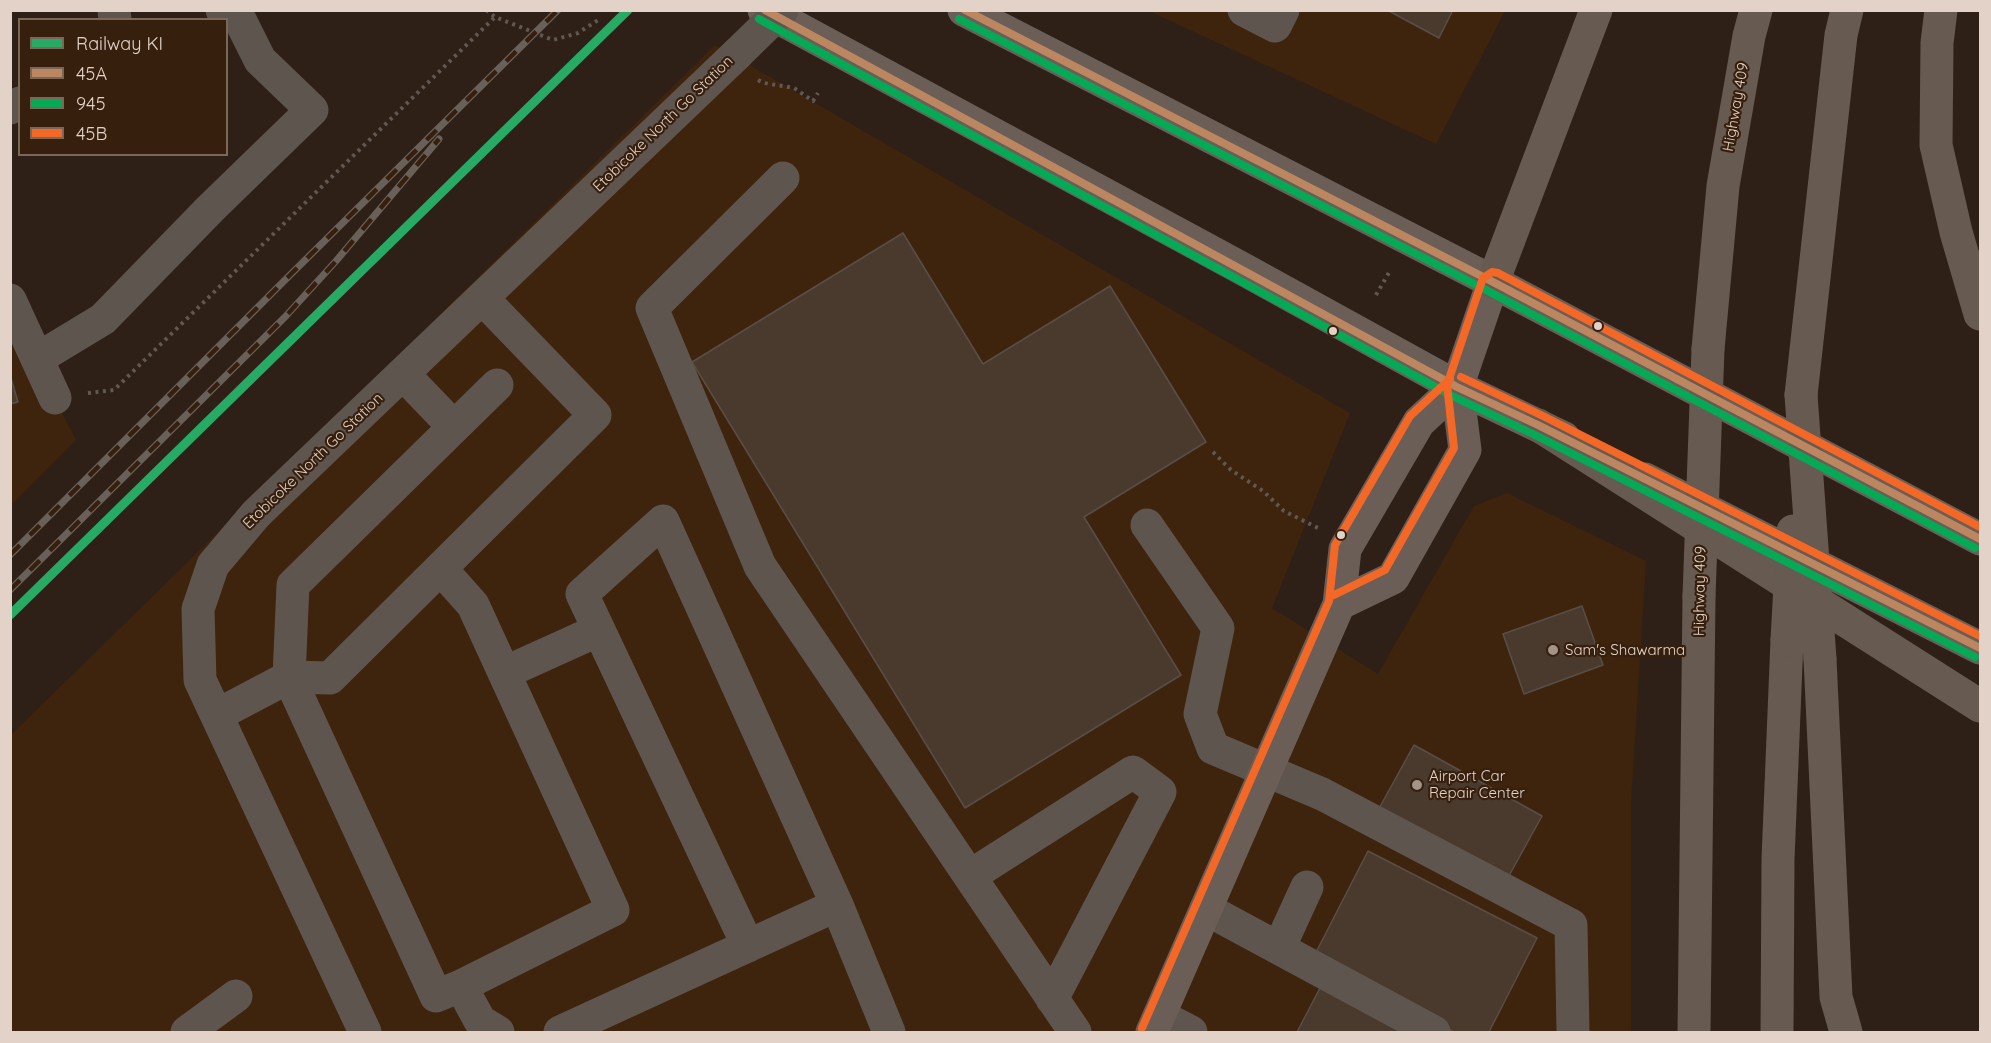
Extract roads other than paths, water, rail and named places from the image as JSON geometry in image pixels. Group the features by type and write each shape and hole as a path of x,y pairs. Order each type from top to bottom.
{"highway":[{"path":"1493,282 1596,10"},
{"name":"Highway 409","path":"1694,1032 1699,596 1708,349 1723,186 1749,36 1756,10"},
{"path":"1777,1032 1778,859 1787,640 1801,395 1841,35 1847,10"},
{"path":"1941,10 1937,43 1936,145 1956,232 1980,314"},
{"path":"1801,395 1820,659 1836,997 1846,1032"},
{"path":"1538,425 1980,706"}],"main road":[{"path":"764,10 1457,387 1538,425 1980,648"},
{"path":"964,10 1493,282 1980,539"},
{"path":"1339,604 1393,578 1465,450 1457,387 1493,282"},
{"path":"1156,1024 1339,604 1345,549 1419,422 1457,387"}],"street":[{"name":"Etobicoke North Go Station","path":"365,1032 200,680 198,609 213,565 255,514 482,298 746,66 782,10"},
{"path":"1244,10 1275,26 1283,10"},
{"path":"37,359 103,319 211,208 312,110 260,60 234,14"},
{"path":"783,178 652,308 760,566 1075,1032"},
{"path":"217,715 289,677 330,678 595,414 482,298"},
{"path":"10,300 55,398"},
{"path":"403,374 454,427"},
{"path":"441,569 473,605 613,910 461,986 436,996 289,677 293,585 497,385"},
{"path":"748,946 582,594 663,521 837,905 889,1032"},
{"path":"1147,525 1218,628 1200,714 1213,748 1322,794 1571,926 1573,1032"},
{"path":"504,673 598,630"},
{"path":"970,876 1133,772 1160,792 1052,999"},
{"path":"1279,948 1307,887"},
{"path":"560,1032 837,905"},
{"path":"1206,909 1434,1032"},
{"path":"461,986 480,1021 498,1032"},
{"path":"187,1032 236,996"},
{"path":"1156,1024 1191,1032"}],"railway":[{"path":"10,555 558,10"},
{"path":"10,590 285,317 336,261 439,139"}],"rail line":[{"name":"KI","path":"10,615 628,10"}],"place":[{"name":"Sam's Shawarma","path":"1553,650"},
{"name":"Airport Car Repair Center","path":"1417,785"}]}
